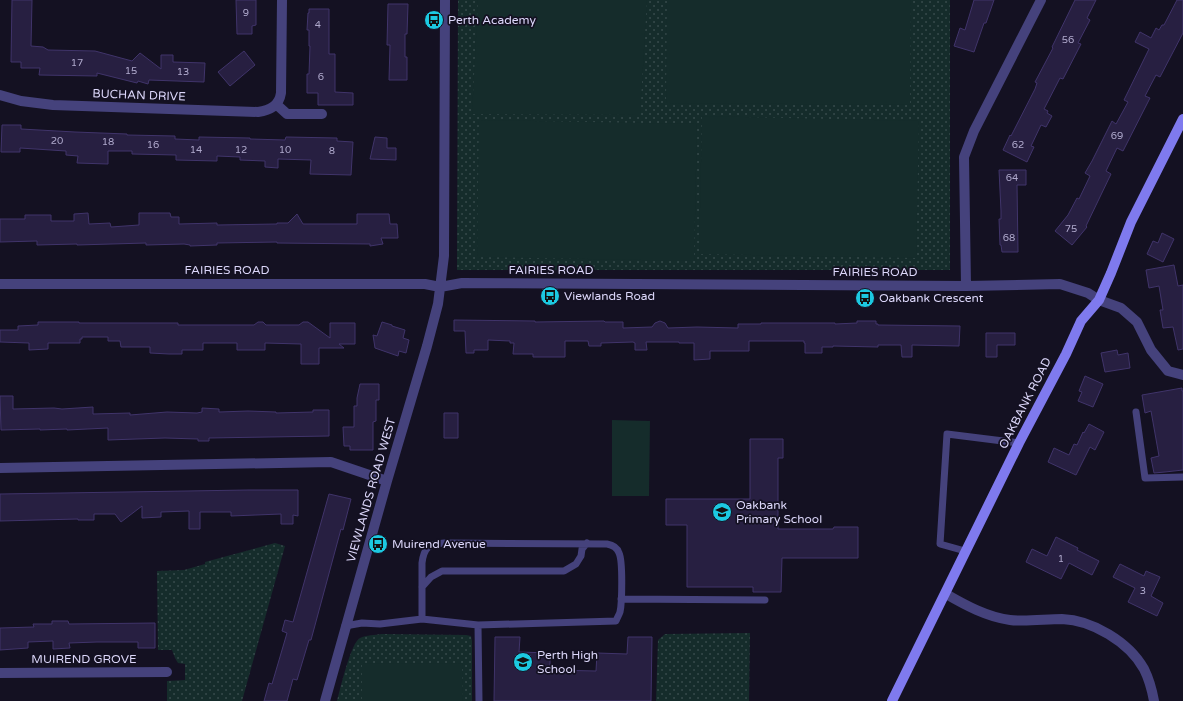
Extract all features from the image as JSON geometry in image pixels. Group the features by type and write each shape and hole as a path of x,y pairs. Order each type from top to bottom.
{"street":[{"path":"282,0 281,93 280,99 276,104 287,114 322,114"},
{"path":"440,287 444,256 445,0"},
{"path":"966,286 964,157 974,131 1041,0"},
{"name":"BUCHAN DRIVE","path":"0,95 21,102 42,104 211,111 258,112 269,110 276,104"},
{"name":"OAKBANK ROAD","path":"892,701 946,594 965,551 1081,321 1098,300 1111,273 1131,222 1183,120"},
{"name":"FAIRIES ROAD","path":"0,284 425,284 440,287 462,283 966,286 1060,284 1088,292 1098,300 1121,308 1137,322 1150,350 1168,371 1183,375"},
{"name":"VIEWLANDS ROAD WEST","path":"325,701 345,626 427,346 438,304 440,287"},
{"path":"0,468 323,462 336,463 387,481"},
{"path":"946,594 986,614 1011,620 1062,619 1080,621 1094,626 1114,638 1131,651 1144,669 1154,701"},
{"name":"MUIREND GROVE","path":"0,673 168,672"}],"lane":[{"path":"1136,412 1146,478 1183,477"},
{"path":"965,551 940,544 947,434 1019,443"},
{"path":"345,626 362,623 380,624 422,619 478,625 616,621 620,612 621,599 620,553 616,547 612,545 587,543 433,544 425,550 422,556 422,619"},
{"path":"422,587 431,577 442,571 564,571 576,564 581,556 582,549 587,543"},
{"path":"621,599 765,600"},
{"path":"478,625 479,701"}],"green space":[{"path":"458,0 950,0 950,270 457,270"},
{"path":"478,0 647,0 640,115 472,114"},
{"path":"667,0 911,0 910,105 666,103"},
{"path":"702,116 919,121 916,258 699,254"},
{"path":"479,120 697,124 694,261 477,257"},
{"path":"612,420 650,421 649,496 612,496"},
{"path":"275,543 285,546 242,701 167,701 167,681 185,680 185,664 178,663 172,650 158,650 157,571 184,570 205,564 205,562"},
{"path":"750,633 749,701 656,701 658,640 665,634"},
{"path":"382,634 471,636 472,701 337,701 346,667 357,641 365,636"},
{"path":"462,663 463,701 362,701 362,664"}],"building":[{"path":"12,0 32,0 31,46 43,47 48,50 95,51 132,61 140,53 161,69 161,55 173,55 173,62 205,63 204,82 149,80 148,84 138,81 137,83 97,73 97,76 39,75 40,68 21,68 21,62 11,62"},
{"path":"236,0 256,0 256,25 252,26 252,34 237,34"},
{"path":"974,0 994,0 974,52 954,46 960,28 965,30"},
{"path":"1075,0 1096,0 1087,18 1090,20 1078,43 1081,44 1063,79 1060,78 1044,109 1052,116 1046,127 1041,125 1031,146 1034,147 1027,162 1003,150 1035,89 1037,83 1035,82 1053,48 1052,47"},
{"path":"1177,0 1183,0 1183,33 1160,77 1156,75 1145,96 1150,98 1123,151 1117,148 1106,171 1111,174 1086,226 1087,227 1072,245 1055,231 1068,215 1077,198 1079,199 1090,176 1085,173 1112,121 1116,124 1128,102 1124,100 1149,49 1135,42 1140,32 1151,38 1156,28 1159,30 1162,25 1164,25"},
{"path":"388,4 408,4 407,34 405,34 407,80 389,80 390,45 387,45"},
{"path":"309,9 329,9 329,54 335,54 335,92 353,93 353,105 318,105 318,93 307,93 307,74 309,74 310,46 309,30 307,30"},
{"path":"244,51 255,65 230,86 218,72"},
{"path":"2,125 21,125 21,129 175,136 175,139 199,140 199,137 285,140 286,137 337,138 337,141 353,142 351,175 310,174 311,160 278,159 278,168 265,167 265,161 240,160 240,157 217,156 217,161 176,160 176,155 132,154 132,151 108,151 108,164 77,163 78,156 66,155 66,151 20,148 20,152 1,152"},
{"path":"375,137 387,138 387,148 396,148 396,160 370,159"},
{"path":"999,170 1026,170 1026,185 1017,185 1018,252 1002,252 1000,245 999,219 1001,219 1001,211"},
{"path":"88,213 89,224 110,223 111,227 139,225 139,213 170,213 171,217 179,217 179,224 217,223 217,225 288,223 297,214 303,224 357,224 357,214 389,214 390,224 397,224 398,238 381,238 383,244 370,246 370,244 277,242 217,243 217,245 190,246 184,244 146,245 146,243 37,245 37,241 0,242 0,219 25,219 25,215 51,215 51,221 74,221 74,214"},
{"path":"1162,233 1174,239 1163,262 1147,254 1153,241 1158,243"},
{"path":"1174,265 1178,286 1183,285 1183,349 1178,350 1173,327 1163,328 1160,310 1163,310 1159,286 1149,288 1146,270"},
{"path":"454,320 535,322 604,321 623,322 623,328 652,327 655,323 660,321 665,323 668,328 738,328 738,324 835,324 857,323 857,321 876,321 876,324 878,325 960,326 959,346 912,345 912,357 902,357 901,345 878,345 878,347 833,346 822,347 822,353 805,353 804,341 749,341 749,351 710,351 710,359 694,360 694,343 679,342 646,342 647,350 635,350 635,343 633,342 601,343 601,346 589,346 588,341 565,341 565,357 533,357 533,354 513,354 514,343 510,343 510,341 488,340 488,350 474,350 474,353 466,353 465,331 454,331"},
{"path":"38,322 254,325 258,322 263,322 266,325 299,325 303,322 308,322 330,338 330,323 355,323 355,344 339,344 344,348 319,348 319,364 301,364 301,344 265,343 265,350 237,350 237,343 203,343 203,350 182,350 182,354 169,354 150,353 150,347 121,347 120,341 108,341 108,337 82,337 82,339 80,339 80,343 48,343 48,349 29,350 29,343 0,342 0,330 18,330 18,326 38,325"},
{"path":"382,322 405,330 403,338 409,340 406,353 399,351 398,356 375,348 373,335 377,336"},
{"path":"986,333 1015,333 1015,345 997,345 997,357 986,357"},
{"path":"1117,350 1118,355 1128,353 1130,368 1105,372 1101,353"},
{"path":"1085,376 1103,384 1093,407 1078,401 1082,392 1079,391"},
{"path":"360,384 379,384 379,400 376,400 376,421 373,422 373,450 350,450 350,446 344,446 343,427 354,427 354,406 357,406"},
{"path":"1182,388 1183,470 1154,473 1151,458 1159,456 1151,411 1145,413 1142,395"},
{"path":"0,396 13,396 13,409 62,409 93,407 93,414 130,413 130,415 167,412 197,413 202,412 202,408 219,409 219,412 248,411 276,413 329,410 329,436 209,438 209,441 198,441 198,439 165,438 108,440 108,428 67,430 1,430"},
{"path":"444,413 458,413 458,438 444,438"},
{"path":"1089,424 1104,432 1095,450 1090,447 1076,475 1048,462 1054,448 1069,455 1074,444 1077,445 1083,432 1084,433"},
{"name":"Oakbank Primary School","path":"750,439 783,439 783,458 778,458 778,529 833,529 834,527 858,527 858,558 782,558 781,592 753,592 753,587 687,587 687,525 666,525 666,499 750,499"},
{"path":"298,490 298,516 293,515 293,524 281,524 281,514 231,516 231,512 200,512 200,529 189,529 189,511 161,512 161,517 142,518 142,506 121,522 115,514 94,514 94,520 0,521 0,494"},
{"path":"329,494 351,499 343,530 341,529 311,640 309,640 297,680 293,679 287,701 264,701 269,683 272,684 287,633 282,631 285,620 293,622"},
{"path":"1056,537 1099,561 1092,575 1069,563 1061,579 1026,562 1032,549 1047,556"},
{"path":"1120,564 1144,576 1146,571 1160,577 1151,596 1163,603 1157,616 1128,602 1135,588 1113,577"},
{"path":"52,621 68,621 69,624 155,623 155,648 138,648 138,642 97,642 69,643 70,648 53,649 53,641 28,642 28,648 0,650 0,628 34,627 33,624 52,624"},
{"name":"Perth High School","path":"495,637 520,637 519,652 550,653 550,670 596,671 597,653 627,654 628,637 652,637 651,701 494,701"}],"place":[{"name":"Perth Academy","path":"434,20"},
{"name":"Viewlands Road","path":"550,296"},
{"name":"Oakbank Crescent","path":"865,298"},
{"name":"Oakbank Primary School","path":"722,512"},
{"name":"Muirend Avenue","path":"378,544"},
{"name":"Perth High School","path":"523,662"}]}
